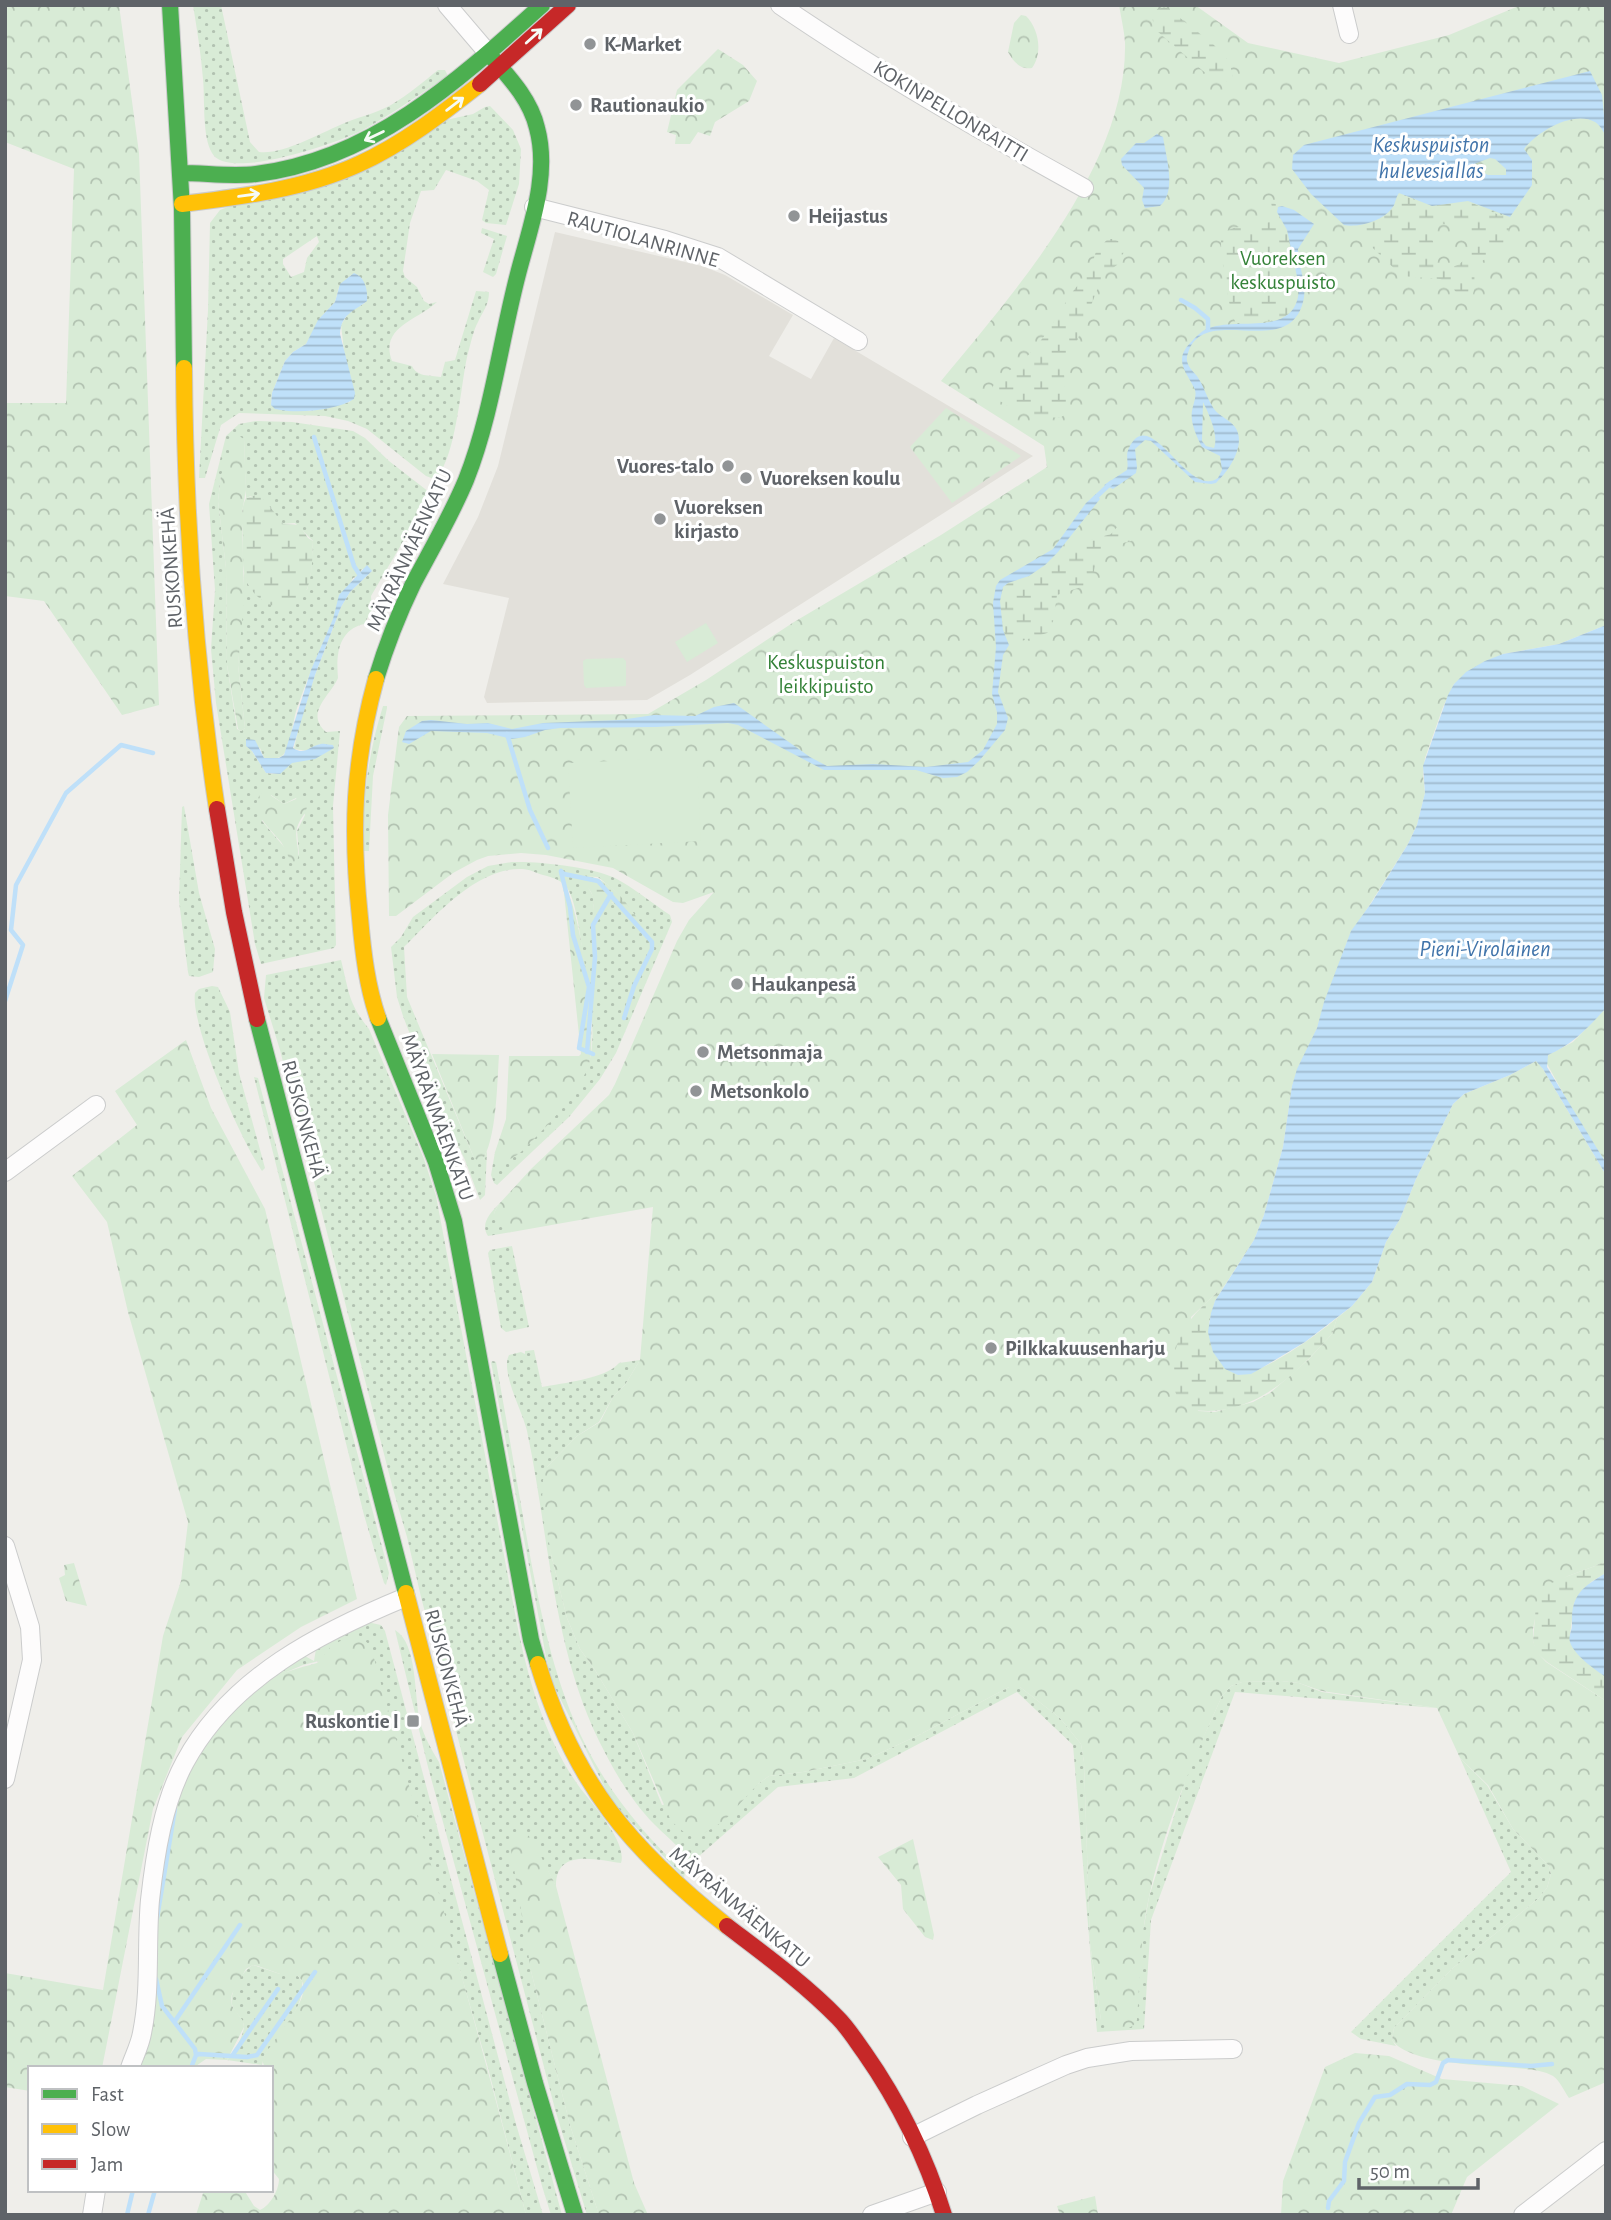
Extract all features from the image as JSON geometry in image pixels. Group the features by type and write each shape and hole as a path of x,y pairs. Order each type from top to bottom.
{"main road":[{"name":"RUSKONKEHÄ","path":"170,5 181,173 186,477 200,690 239,943 252,1005 406,1597 532,2070 575,2215"},
{"path":"181,173 259,174 303,165 335,153 405,120 542,5"},
{"path":"182,204 257,195 352,167 430,123 500,67 568,5"},
{"name":"MÄYRÄNMÄENKATU","path":"488,53 519,90 537,126 541,164 534,207 477,449 456,504 391,633 379,668 365,733 355,802 354,862 363,947 373,1004 435,1162 454,1221 531,1640 559,1726 579,1765 603,1801 644,1853 685,1893 838,2017 869,2058 895,2100 937,2192 944,2215"}],"street":[{"path":"447,5 488,53"},
{"name":"KOKINPELLONRAITTI","path":"780,5 942,107 1084,188"},
{"path":"1342,5 1349,34"},
{"name":"RAUTIOLANRINNE","path":"534,207 665,240 718,257 858,341"},
{"path":"5,1172 96,1105"},
{"path":"5,1546 30,1627 32,1660 5,1779"},
{"path":"131,2066 145,2014 150,1901 160,1837 170,1798 184,1763 207,1728 234,1698 268,1669 306,1644 406,1597"},
{"path":"912,2137 977,2105 1087,2058 1131,2052 1233,2049"},
{"path":"1523,2215 1606,2151"},
{"path":"92,2215 96,2192"},
{"path":"872,2215 937,2192"}],"shaded area":[{"name":"Vuoreksen koulu","path":"555,232 702,266 725,275 793,315 769,356 811,379 834,338 1033,456 647,700 487,703 484,697 509,598 443,584 478,517 498,466"}],"green space":[{"path":"5,5 119,5 139,153 159,705 122,715 44,601 5,596 5,403 66,403 74,169 5,142"},
{"path":"193,5 221,5 250,142 259,152 289,147 385,108 438,70 445,70 448,76 351,136 260,162 222,161 212,153 207,137"},
{"path":"1119,5 1195,5 1248,43 1339,63 1449,35 1521,5 1606,5 1606,625 1559,644 1503,654 1454,684 1425,758 1425,793 1417,825 1408,844 1348,939 1317,1028 1292,1086 1283,1147 1264,1215 1254,1240 1225,1285 1191,1317 1198,1411 1215,1412 1253,1402 1270,1393 1308,1360 1332,1334 1337,1318 1352,1306 1372,1282 1386,1242 1400,1219 1416,1179 1453,1104 1464,1094 1536,1061 1606,1175 1606,1562 1568,1576 1540,1593 1533,1629 1537,1652 1546,1662 1606,1701 1606,2082 1569,2098 1560,2083 1545,2072 1431,2059 1401,2048 1392,2040 1394,2028 1453,1968 1538,1899 1547,1888 1551,1874 1549,1866 1513,1829 1488,1785 1460,1758 1437,1708 1322,1691 1299,1683 1281,1681 1242,1682 1231,1686 1222,1696 1200,1745 1180,1794 1155,1871 1144,1927 1137,2020 1130,2028 1110,2029 1101,2020 1090,1943 1084,1762 1081,1744 1060,1718 1020,1687 1009,1687 919,1735 867,1759 769,1776 758,1784 724,1821 706,1832 686,1834 671,1821 633,1733 580,1649 567,1618 551,1554 542,1500 547,1467 577,1436 600,1422 613,1397 625,1385 640,1360 653,1207 512,1232 500,1226 494,1213 531,1169 609,1095 677,941 689,920 714,892 683,903 673,902 613,868 521,853 488,856 477,860 453,873 396,916 389,916 388,815 399,727 407,716 648,714 1047,467 1044,446 941,381 1032,267 1062,224 1087,180 1108,134 1121,88 1125,42"},
{"path":"1166,7 1213,44 1229,61 1233,76 1223,84 1203,71 1157,31 1151,16 1157,9"},
{"path":"1021,15 1026,16 1037,34 1038,55 1032,68 1020,66 1008,52 1014,23"},
{"path":"718,49 743,65 757,81 749,101 715,122 710,136 698,132 690,144 675,144 676,135 667,132 677,90"},
{"path":"490,106 513,130 521,149 519,184 506,225 486,223 482,220 489,190 477,181 446,170 434,190 421,191 410,223 403,271 405,277 417,287 424,301 429,304 437,302 402,326 391,340 389,349 392,361 412,366 420,374 441,377 445,362 455,360 476,291 489,292 468,353 453,440 441,470 434,479 426,476 367,429 348,421 325,416 239,413 221,425 205,478 199,478 210,223 220,210 446,120 473,114","holes":["317,236 319,242 307,258 304,272 291,277 283,259","351,275 365,303 349,312 341,325 350,402 310,411 271,405 272,393 285,361 306,344 322,316 335,302 339,287"]},
{"path":"1399,193 1421,203 1440,205 1468,201 1499,215 1512,215 1505,246 1476,265 1473,293 1469,301 1462,299 1449,284 1440,279 1402,276 1350,226 1365,224 1394,206","holes":["1434,221 1465,230 1470,235 1470,243 1462,261 1452,267 1437,263 1428,224"]},
{"name":"Vuoreksen keskuspuisto","path":"1271,202 1280,206 1277,210 1288,234 1297,281 1298,296 1295,307 1280,319 1236,323 1226,282 1221,239 1231,229 1272,221 1274,218"},
{"path":"482,228 507,236 493,277 483,272 494,239 481,233"},
{"path":"1108,239 1123,243 1125,250 1117,265 1103,275 1064,374 1067,413 1060,418 1041,416 1005,405 991,392 996,378 1032,352 1087,274 1096,251"},
{"path":"946,408 1021,456 952,503 910,447"},
{"path":"256,421 292,422 353,431 429,492 371,596 372,610 364,624 349,632 340,645 338,678 318,711 320,725 326,732 340,731 333,806 336,945 334,948 261,964 255,944 216,703 211,649 215,590 209,504 226,436 239,424","holes":["244,439 246,498 251,496 271,508 283,524 295,523 313,541 307,590 249,586 244,572 238,665 245,728 241,731 237,729 227,665 226,568 218,501 221,475","362,569 372,571 350,592 341,607 299,725 294,749 308,751 320,744 315,759 297,761 277,773 266,773 250,748 260,748 264,758 275,758 284,754 297,708 316,658 353,578 358,576","271,795 284,804 296,798 305,815 297,831 299,855 285,848 262,821"]},
{"path":"239,436 244,439 246,490 242,512 244,602 238,665 245,728 241,731 238,729 227,665 226,568 218,501 221,475 234,439"},
{"path":"257,495 265,500 283,524 299,525 313,541 307,589 302,598 286,607 278,607 261,599 253,592 244,573 242,512 246,498"},
{"path":"1119,525 1135,532 1134,540 1105,548 1098,554 1092,579 1087,585 1057,595 1052,628 1047,633 1009,645 1003,630 1000,601 1003,587 1029,576 1045,565 1052,565 1083,542 1111,534"},
{"path":"706,623 718,643 687,662 675,642"},
{"path":"623,658 626,661 626,686 586,688 583,661"},
{"path":"383,706 387,708 373,776 369,851 361,851 367,777"},
{"path":"697,757 701,841 573,848 568,763"},
{"path":"262,792 284,804 301,797 307,802 297,828 297,862 292,862 281,842 258,812 258,799"},
{"path":"184,806 199,893 215,949 213,972 199,977 189,976 179,901"},
{"path":"512,862 536,863 605,874 636,891 670,915 672,922 616,1053 600,1079 569,1117 497,1185 491,1175 495,1154 586,1071 590,1059 591,1008 577,919 569,891 558,880 530,870 505,871 488,876 457,896 404,947 407,997 474,1158 483,1159 487,1151 485,1195 480,1200 465,1160 431,1089 403,1016 397,997 391,947 401,937 413,917 467,877 488,866","holes":["582,876 598,877 614,890 646,930 610,901 598,920 593,920 594,898"]},
{"path":"582,875 603,881 619,894 645,928 645,932 637,930 612,902 606,904 598,920 592,920 593,899 582,881"},
{"path":"563,883 570,897 582,944 590,1002 591,1052 588,1067 573,1095 544,1129 515,1156 498,1161 495,1159 495,1152 506,1119 509,1056 581,1054"},
{"path":"341,960 353,1004 369,1029 424,1159 436,1196 517,1624 532,1687 547,1728 566,1767 614,1834 622,1854 621,1863 589,1859 570,1861 562,1866 556,1886 529,1836 531,1971 570,2125 599,2215 587,2215 555,2109 280,1050 264,998 266,975"},
{"path":"218,987 230,1012 239,1073 265,1168 262,1171 242,1136 219,1084 201,1031 195,993 199,989"},
{"path":"1606,1008 1606,1163 1575,1115 1546,1062 1548,1055 1573,1042"},
{"path":"186,1040 211,1108 265,1209 357,1599 301,1627 237,1670 182,1737 153,1809 102,2066 28,2066 28,2091 5,2087 5,1973 103,1990 163,1636 181,1581 188,1522 128,1312 107,1222 72,1176 137,1125 115,1091"},
{"path":"432,1054 499,1055 493,1126 481,1162 474,1158"},
{"path":"254,1077 258,1078 389,1573 386,1585 364,1515"},
{"path":"499,1204 494,1213 512,1232 488,1236 486,1223"},
{"path":"512,1246 529,1327 506,1332 501,1328 488,1253 490,1250"},
{"path":"1225,1285 1215,1301 1209,1323 1238,1375 1276,1361 1337,1318 1332,1334 1302,1365 1269,1392 1251,1402 1231,1408 1210,1411 1188,1409 1178,1399 1174,1386 1176,1347 1187,1324"},
{"path":"534,1350 542,1387 594,1377 619,1363 640,1360 625,1385 613,1397 599,1422 577,1436 547,1467 551,1554 567,1618 580,1649 633,1733 662,1805 758,1784 769,1776 867,1759 919,1735 1009,1687 1020,1687 1060,1718 1081,1744 1084,1762 1090,1944 1101,2020 1144,1926 1149,1897 1188,1771 1222,1696 1231,1686 1242,1682 1281,1681 1299,1683 1322,1692 1437,1708 1235,1692 1151,1920 1144,2029 1097,2032 1073,1745 1017,1692 854,1778 778,1787 690,1864 678,1847 638,1806 599,1741 583,1704 561,1628 527,1431 507,1371 509,1355 521,1352 525,1354 525,1351"},
{"path":"491,1362 496,1362 540,1608 566,1700 585,1744 605,1780 642,1829 685,1873 684,1878 612,1802 550,1678"},
{"path":"1606,1562 1606,1573 1591,1582 1574,1603 1570,1635 1571,1643 1578,1653 1606,1677 1606,1701 1547,1662 1536,1652 1533,1641 1539,1593 1547,1585"},
{"path":"74,1563 87,1606 66,1601 59,1578 65,1575 64,1565"},
{"path":"367,1622 381,1625 385,1631 516,2124 543,2215 526,2215 488,2068 442,1908 319,1661 261,1683 303,1655 314,1661 316,1649"},
{"path":"395,1630 408,1646 420,1722 439,1762 562,2215 551,2215 542,2186 428,1767"},
{"path":"351,1636 361,1636 371,1647 526,2215 196,2215 203,2192 245,2192 254,2206 260,2210 276,2193 279,2179 273,2172 273,2066 264,2066 262,2060 299,2004 303,1983 296,1975 280,1974 253,1965 246,1969 231,1999 244,2027 227,2060 206,2059 196,2066 136,2066 162,1869 184,1784 214,1733 258,1686 268,1679 317,1663 332,1645"},
{"path":"1460,1758 1487,1785 1513,1829 1549,1866 1551,1874 1547,1888 1538,1899 1453,1968 1394,2028 1392,2040 1396,2046 1361,2039 1351,2032 1511,1872"},
{"path":"517,1833 529,1836 533,1841 556,1886 634,2183 648,2215 599,2215 570,2125 531,1971 510,1844 512,1836"},
{"path":"913,1839 933,1940 925,1937 903,1909 901,1885 878,1857"},
{"path":"253,1965 280,1974 296,1974 302,1981 296,2011 264,2056 262,2065 227,2060 244,2030 233,2007 232,1996 240,1978"},
{"path":"1355,2053 1389,2056 1442,2079 1522,2086 1559,2104 1467,2177 1451,2215 1281,2215 1283,2181 1325,2067"},
{"path":"1095,2196 1098,2215 1060,2215 1057,2206"}],"water":[{"name":"Keskuspuiston hulevesiallas","path":"1590,71 1602,95 1606,136 1595,122 1576,119 1546,130 1524,149 1532,160 1532,185 1510,217 1468,201 1432,206 1399,193 1393,206 1383,217 1363,224 1344,225 1311,194 1292,169 1293,155 1304,145","holes":["1490,158 1506,169 1506,175 1488,175 1473,168 1474,164"]},
{"path":"1157,134 1163,137 1169,173 1168,192 1160,206 1145,208 1142,200 1144,188 1122,165 1121,159 1136,143 1144,143"},
{"path":"1278,207 1294,210 1314,224 1298,249 1304,295 1294,319 1281,328 1264,331 1211,332 1197,339 1187,357 1189,366 1214,409 1233,424 1238,434 1238,449 1226,472 1216,483 1195,482 1151,441 1145,440 1135,449 1136,473 1113,489 1104,485 1127,470 1129,448 1138,437 1148,436 1194,476 1206,481 1218,478 1222,470 1220,456 1202,447 1193,425 1195,393 1183,368 1182,357 1188,345 1206,329 1279,319 1289,313 1296,303 1299,286 1287,230 1277,212","holes":["1203,402 1214,431 1214,448 1206,446 1202,441"]},
{"path":"354,273 365,284 367,301 345,318 340,334 355,393 354,399 337,406 315,410 275,409 271,405 272,393 285,361 306,344 318,320 335,302 340,284"},
{"path":"1096,494 1100,499 1045,565 1029,576 1003,587 1000,601 1003,630 1009,645 1003,655 998,692 1008,718 1005,730 979,761 957,777 943,778 916,770 824,770 738,725 728,723 560,728 512,739 487,733 431,731 409,744 402,742 406,731 422,721 488,723 512,729 543,723 620,720 654,715 695,716 714,707 734,703 827,766 873,764 926,767 968,762 983,750 997,724 992,694 996,647 993,603 996,586 1000,580 1053,549 1086,503"},
{"path":"367,565 372,571 350,592 341,607 315,675 293,748 304,751 323,744 333,745 334,748 315,759 292,763 280,774 266,773 246,746 246,739 255,740 264,758 279,758 284,755 311,670 333,619 339,595"},
{"name":"Pieni-Virolainen","path":"1606,625 1606,1008 1572,1041 1548,1055 1547,1067 1606,1163 1606,1175 1536,1061 1464,1094 1453,1104 1416,1179 1400,1219 1386,1242 1372,1282 1352,1306 1305,1342 1251,1374 1238,1375 1225,1369 1213,1352 1210,1341 1208,1332 1211,1313 1215,1301 1254,1240 1264,1215 1283,1147 1297,1069 1317,1028 1351,931 1372,902 1417,825 1425,793 1423,766 1448,695 1466,672 1485,661 1503,654 1559,644"},
{"path":"1606,1573 1606,1677 1580,1657 1569,1638 1573,1606 1579,1593"}],"waterway":[{"path":"1181,300 1208,319 1208,329"},
{"path":"314,437 354,566 361,577"},
{"path":"1094,499 1111,483"},
{"path":"507,734 530,810 548,848"},
{"path":"5,1001 23,945 11,930 16,885 66,793 121,745 153,753"},
{"path":"561,871 564,874 598,881 652,942 652,949 634,986 624,1018"},
{"path":"561,872 570,907 573,935 589,987 579,1048 593,1054"},
{"path":"587,1052 595,957 593,925 611,894"},
{"path":"157,1918 175,1809"},
{"path":"175,2021 240,1925"},
{"path":"192,2066 199,2054 247,2057 257,2055 315,1972"},
{"path":"156,1979 162,2006 195,2049 196,2055"},
{"path":"232,2056 278,1989"},
{"path":"1328,2208 1329,2201 1344,2181 1345,2162 1359,2123 1375,2097 1390,2095 1407,2084 1430,2085 1436,2082 1443,2063 1448,2060 1531,2066 1552,2064"},
{"path":"127,2215 133,2192"},
{"path":"148,2215 154,2192"}],"traffic: fast":[{"path":"170,5 182,209 184,368"},
{"path":"181,173 256,174 298,166 338,152 376,134 446,88 542,5"},
{"path":"376,679 402,607 454,507 475,455 537,201 541,164 534,117 517,87 488,53"},
{"path":"378,1018 436,1162 454,1221 531,1640 538,1664"},
{"path":"257,1019 406,1593"},
{"path":"500,1954 575,2215"}],"traffic: slow":[{"path":"182,204 272,191 338,173 407,138 480,84"},
{"path":"184,368 186,479 193,589 217,809"},
{"path":"376,679 358,769 355,856 368,981 378,1018"},
{"path":"406,1593 500,1954"},
{"path":"538,1664 569,1744 610,1811 662,1870 727,1926"}],"traffic: jam":[{"path":"480,84 568,5"},
{"path":"217,809 234,912 257,1019"},
{"path":"727,1926 825,2005 849,2030 900,2110 929,2172 944,2215"}],"place":[{"name":"K-Market","path":"590,44"},
{"name":"Rautionaukio","path":"576,105"},
{"name":"Heijastus","path":"794,216"},
{"name":"Vuores-talo","path":"728,466"},
{"name":"Vuoreksen koulu","path":"746,478"},
{"name":"Vuoreksen kirjasto","path":"660,519"},
{"name":"Haukanpesä","path":"737,984"},
{"name":"Metsonmaja","path":"703,1052"},
{"name":"Metsonkolo","path":"696,1091"},
{"name":"Pilkkakuusenharju","path":"991,1348"},
{"name":"Ruskontie I","path":"413,1721"}],"park label":[{"name":"Keskuspuiston leikkipuisto","path":"826,674"}]}
